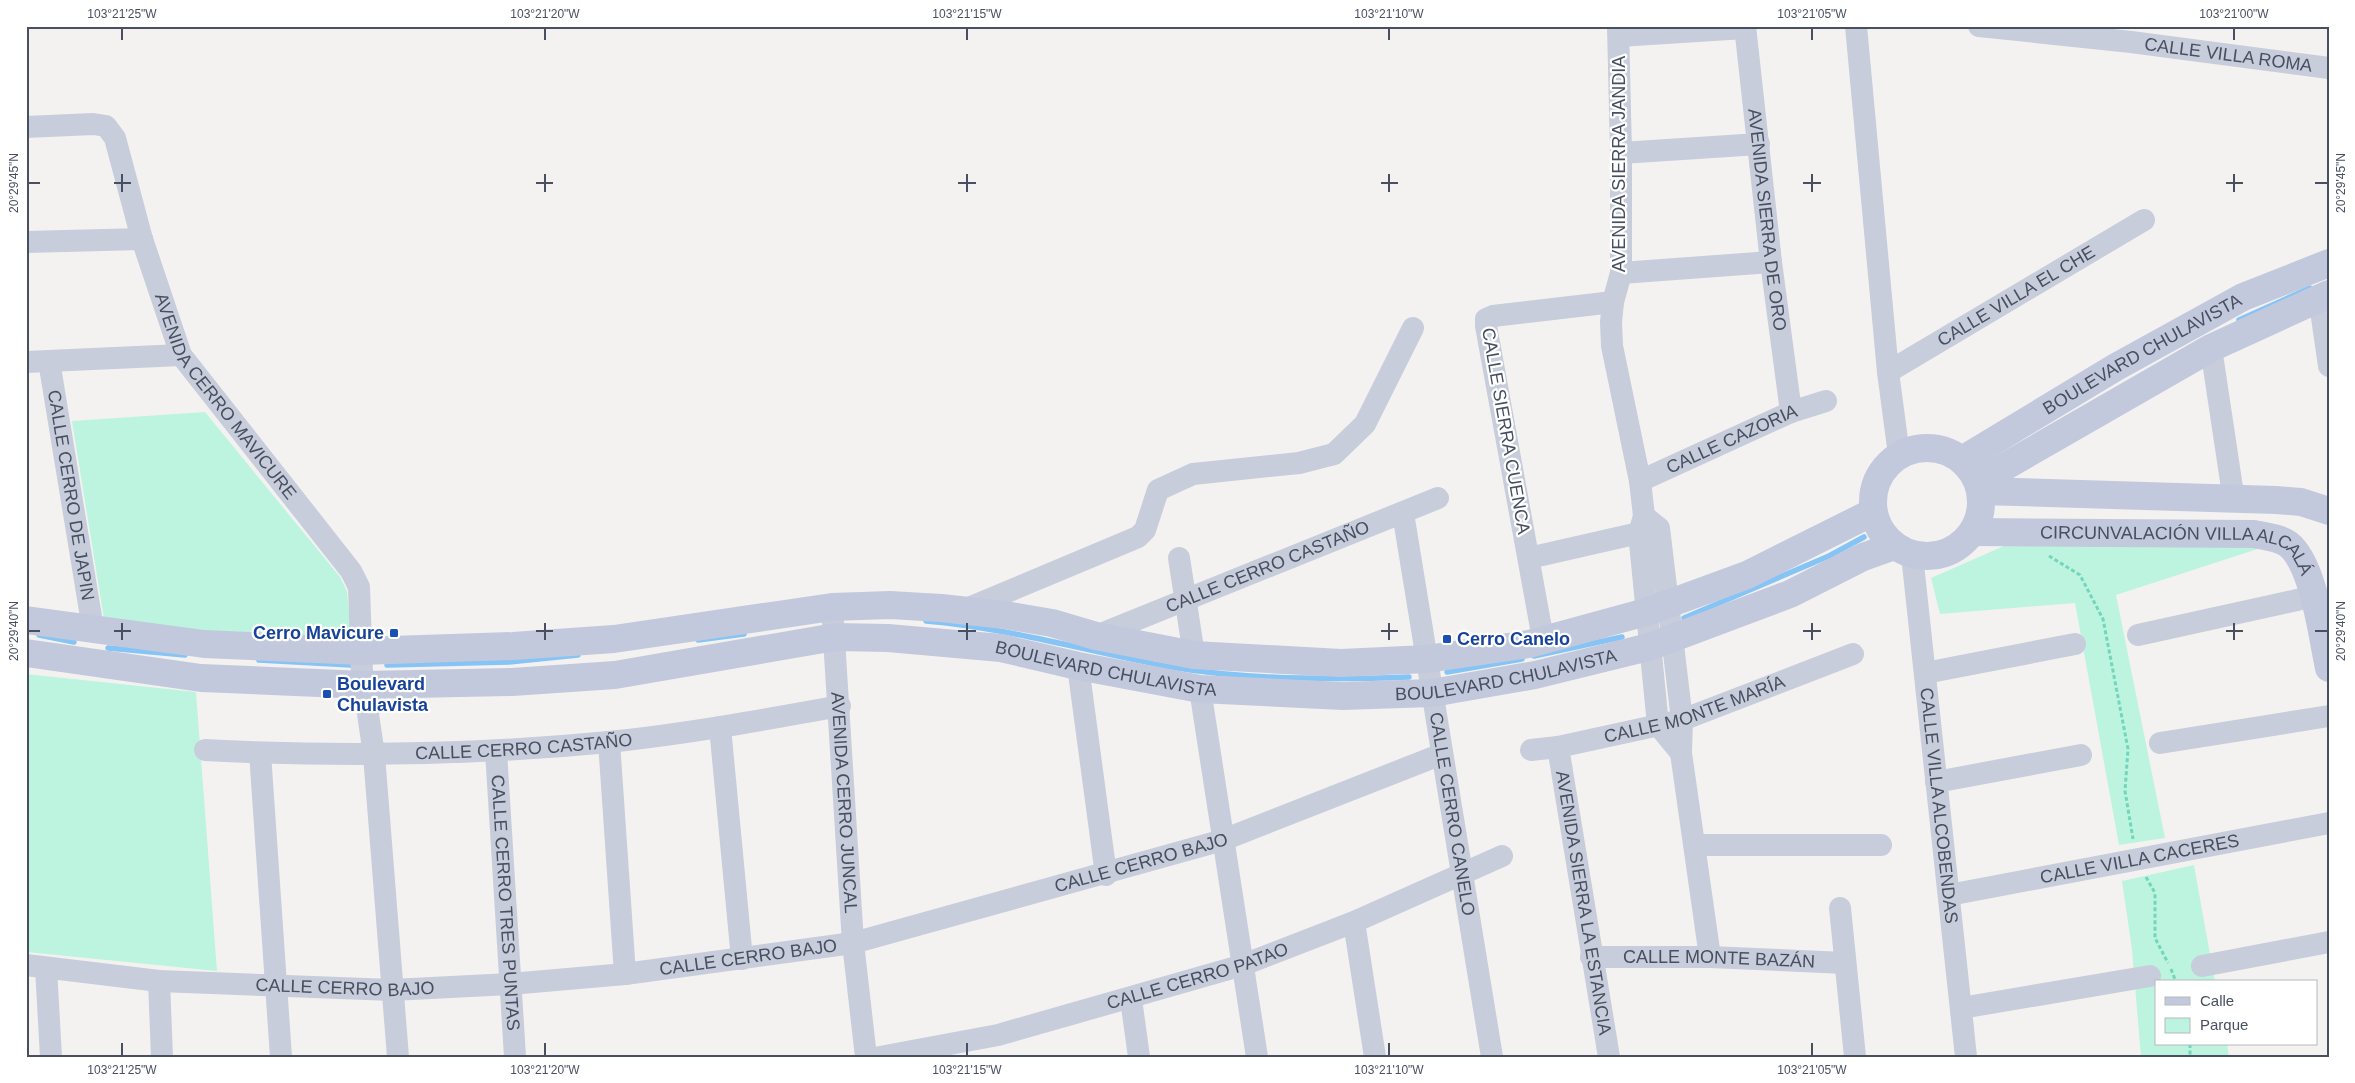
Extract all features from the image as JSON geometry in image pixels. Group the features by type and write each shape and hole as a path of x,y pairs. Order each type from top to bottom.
{"street":[{"path":"1856,26 1888,372 1898,455"},
{"name":"CALLE VILLA ROMA","path":"1979,26 2132,42 2329,68"},
{"path":"1618,31 1745,27"},
{"name":"AVENIDA SIERRA DE ORO","path":"1745,27 1771,262 1791,412"},
{"name":"AVENIDA SIERRA JANDIA","path":"1618,31 1622,153 1621,273 1613,302 1612,346 1640,481 1658,608 1660,643"},
{"name":"AVENIDA CERRO MAVICURE","path":"26,127 93,124 106,126 114,138 142,239 181,355 351,571 359,587 361,651 374,754 398,1057"},
{"path":"1622,153 1759,144"},
{"name":"CALLE VILLA EL CHE","path":"1888,372 2144,220"},
{"path":"26,242 142,239"},
{"path":"1621,273 1771,262"},
{"name":"BOULEVARD CHULAVISTA","path":"1962,460 2116,367 2243,297 2329,263"},
{"path":"2324,296 2329,366"},
{"name":"BOULEVARD CHULAVISTA","path":"1979,487 2211,348 2324,296"},
{"name":"CALLE SIERRA CUENCA","path":"1543,639 1486,320 1493,316 1613,302"},
{"path":"964,610 1138,537 1145,530 1158,490 1193,474 1299,463 1334,454 1365,424 1412,328"},
{"path":"2211,348 2234,500"},
{"path":"26,362 181,355"},
{"name":"CALLE CERRO DE JAPIN","path":"49,361 93,629"},
{"name":"CALLE CAZORIA","path":"1640,481 1791,412 1826,401"},
{"path":"1903,550 1877,525 1873,512 1872,496 1877,480 1886,466 1898,455 1914,449 1931,448 1948,452 1962,460 1979,487 1980,512 1973,532"},
{"path":"1979,487 2300,502 2329,511"},
{"name":"CALLE CERRO CASTAÑO","path":"1096,636 1438,498"},
{"name":"BOULEVARD CHULAVISTA","path":"26,620 204,644 361,651 513,646 614,639 832,607 890,605 964,610 1052,623 1096,636 1194,655 1341,663 1426,659 1529,644 1658,608 1747,575 1873,512"},
{"name":"CALLE CERRO CANELO","path":"1403,513 1492,1057"},
{"path":"1529,558 1647,526"},
{"name":"BOULEVARD CHULAVISTA","path":"26,653 201,678 364,684 512,682 615,674 835,637 888,638 1001,648 1078,666 1200,689 1343,696 1432,693 1535,676 1660,643 1790,594 1863,557 1903,550 1929,557 1946,553 1962,544 1973,532"},
{"name":"CIRCUNVALACIÓN VILLA ALCALÁ","path":"1973,532 2254,534 2287,542 2298,554 2314,596 2329,668"},
{"name":"CALLE VILLA ALCOBENDAS","path":"1903,550 1925,673 1966,1057"},
{"path":"1179,558 1194,655"},
{"path":"2138,635 2314,596"},
{"name":"AVENIDA CERRO JUNCAL","path":"832,607 840,706 853,943 866,1057"},
{"path":"89,662 93,629"},
{"path":"1660,643 1682,720 1681,753 1710,957"},
{"path":"1660,643 1658,725 1681,753"},
{"path":"1925,673 2075,644"},
{"name":"CALLE MONTE MARÍA","path":"1531,750 1558,747 1682,720 1854,654"},
{"path":"1078,666 1106,875"},
{"path":"1200,689 1257,1057"},
{"name":"CALLE CERRO CASTAÑO","path":"204,750 260,753 374,754 496,751 609,742 720,728 840,706"},
{"path":"2160,743 2329,716"},
{"path":"720,728 742,958"},
{"path":"609,742 625,974"},
{"name":"AVENIDA SIERRA LA ESTANCIA","path":"1558,747 1591,957 1609,1057"},
{"name":"CALLE CERRO TRES PUNTAS","path":"496,751 515,1057"},
{"path":"260,753 282,1057"},
{"name":"CALLE CERRO BAJO","path":"36,966 159,981 392,990 510,984 625,974 853,943 1106,875 1223,840 1442,754"},
{"path":"1936,782 2081,755"},
{"name":"CALLE VILLA CACERES","path":"1949,895 2329,823"},
{"path":"1695,845 1882,845"},
{"name":"CALLE CERRO PATAO","path":"880,1057 998,1035 1131,999 1243,965 1354,922 1502,856"},
{"path":"1840,908 1855,1057"},
{"path":"1354,922 1375,1057"},
{"path":"2202,966 2329,942"},
{"name":"CALLE MONTE BAZÁN","path":"1591,957 1710,957 1845,963"},
{"path":"36,966 51,1057"},
{"path":"1960,1008 2150,976"},
{"path":"159,981 162,1057"},
{"path":"1131,999 1139,1057"}],"path":[{"path":"2041,551 2080,575 2103,619 2128,749 2125,791 2136,860 2155,893 2155,938 2175,980"}],"green space":[{"path":"205,412 340,577 347,591 351,636 212,632 104,619 72,421"},
{"path":"2273,544 2116,595 2165,838 2119,845 2075,603 1940,614 1931,578 2004,546"},
{"path":"26,674 196,692 217,971 26,952"},
{"path":"2194,865 2215,980 2155,980 2155,1046 2227,1046 2229,1057 2141,1057 2132,950 2122,881"}],"waterway":[{"path":"2239,320 2310,288"},
{"path":"1684,618 1829,556 1864,537"},
{"path":"926,621 988,629 1171,667 1200,671 1290,678 1350,679 1409,677"},
{"path":"698,640 744,634"},
{"path":"39,635 74,642"},
{"path":"1534,656 1622,637"},
{"path":"108,648 185,655"},
{"path":"387,665 509,662 578,655"},
{"path":"1447,672 1522,659"},
{"path":"259,660 351,665"}],"place":[{"name":"Cerro Mavicure","path":"394,633"},
{"name":"Cerro Canelo","path":"1447,639"},
{"name":"Boulevard Chulavista","path":"327,694"}]}
